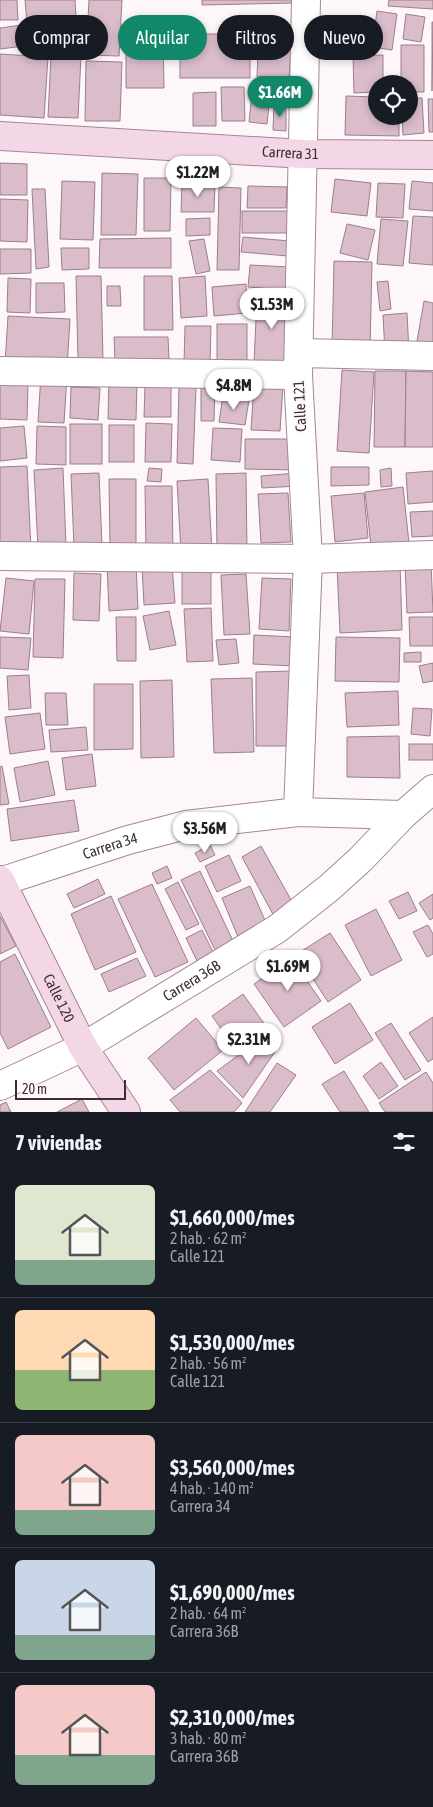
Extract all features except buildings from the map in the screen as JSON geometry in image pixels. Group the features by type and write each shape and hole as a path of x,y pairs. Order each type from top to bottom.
{"street":[{"name":"Calle 121","path":"298,812 308,558 299,364 306,0"},
{"name":"Carrera 31","path":"0,136 304,154 433,155"},
{"path":"0,371 299,364 433,356"},
{"path":"0,556 308,558 433,555"},
{"name":"Carrera 36B","path":"0,1086 82,1047 276,929 330,888 362,859 403,815 433,789"},
{"name":"Carrera 34","path":"0,881 128,840 186,825 298,812 403,815"},
{"name":"Calle 120","path":"0,881 82,1047 126,1112"}]}
